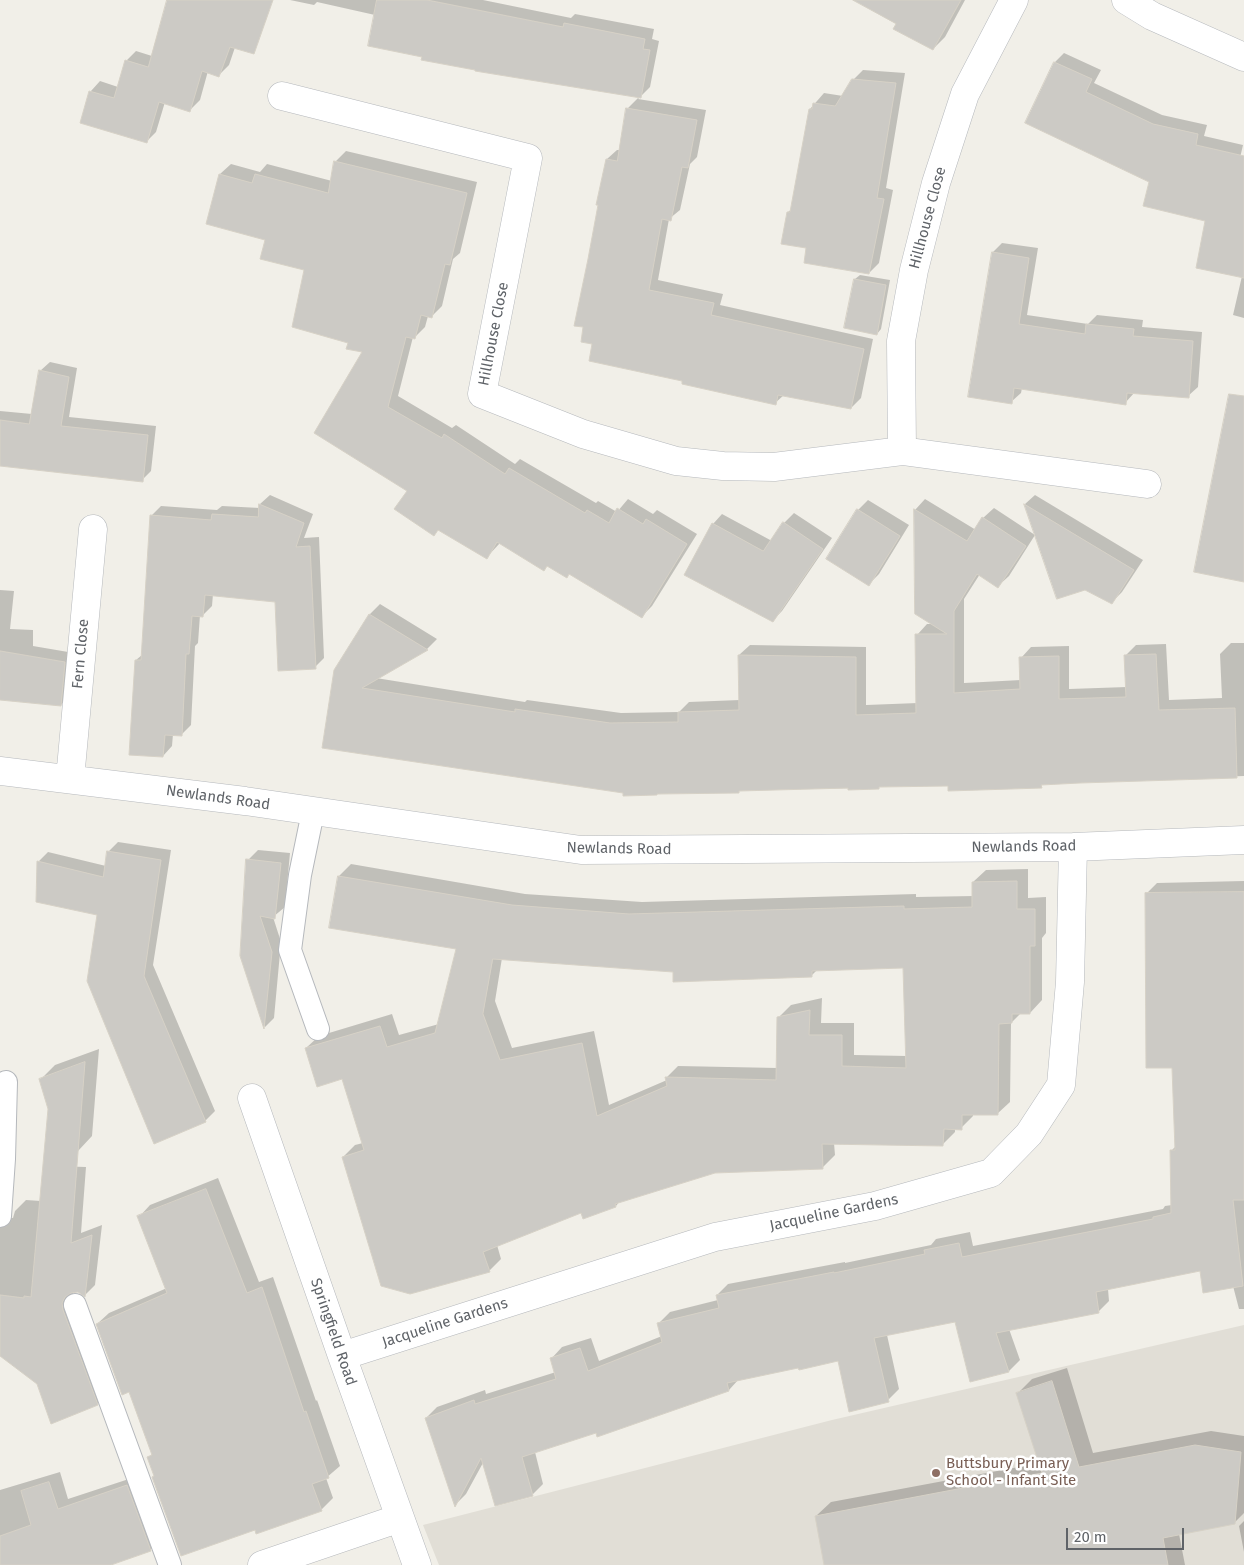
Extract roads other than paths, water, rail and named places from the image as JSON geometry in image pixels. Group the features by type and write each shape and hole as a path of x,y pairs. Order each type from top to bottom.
{"street":[{"name":"Hillhouse Close","path":"902,451 902,341 914,270 936,183 965,94 1014,0"},
{"path":"1126,0 1152,16 1244,57"},
{"name":"Hillhouse Close","path":"282,96 528,158 482,394 583,434 676,461 723,466 774,467 902,451 1147,484"},
{"name":"Fern Close","path":"70,779 93,529"},
{"name":"Newlands Road","path":"0,771 245,801 581,850 1073,847 1244,840"},
{"name":"Jacqueline Gardens","path":"342,1356 715,1237 875,1206 991,1174 1029,1134 1061,1085 1070,982 1073,847"},
{"name":"Springfield Road","path":"252,1098 417,1565"},
{"path":"262,1565 400,1518"}],"lane":[{"path":"313,812 300,875 290,950 318,1029"},
{"path":"0,1216 6,1082"},
{"path":"75,1305 170,1565"}],"place":[{"name":"Buttsbury Primary School - Infant Site","path":"936,1473"}]}
